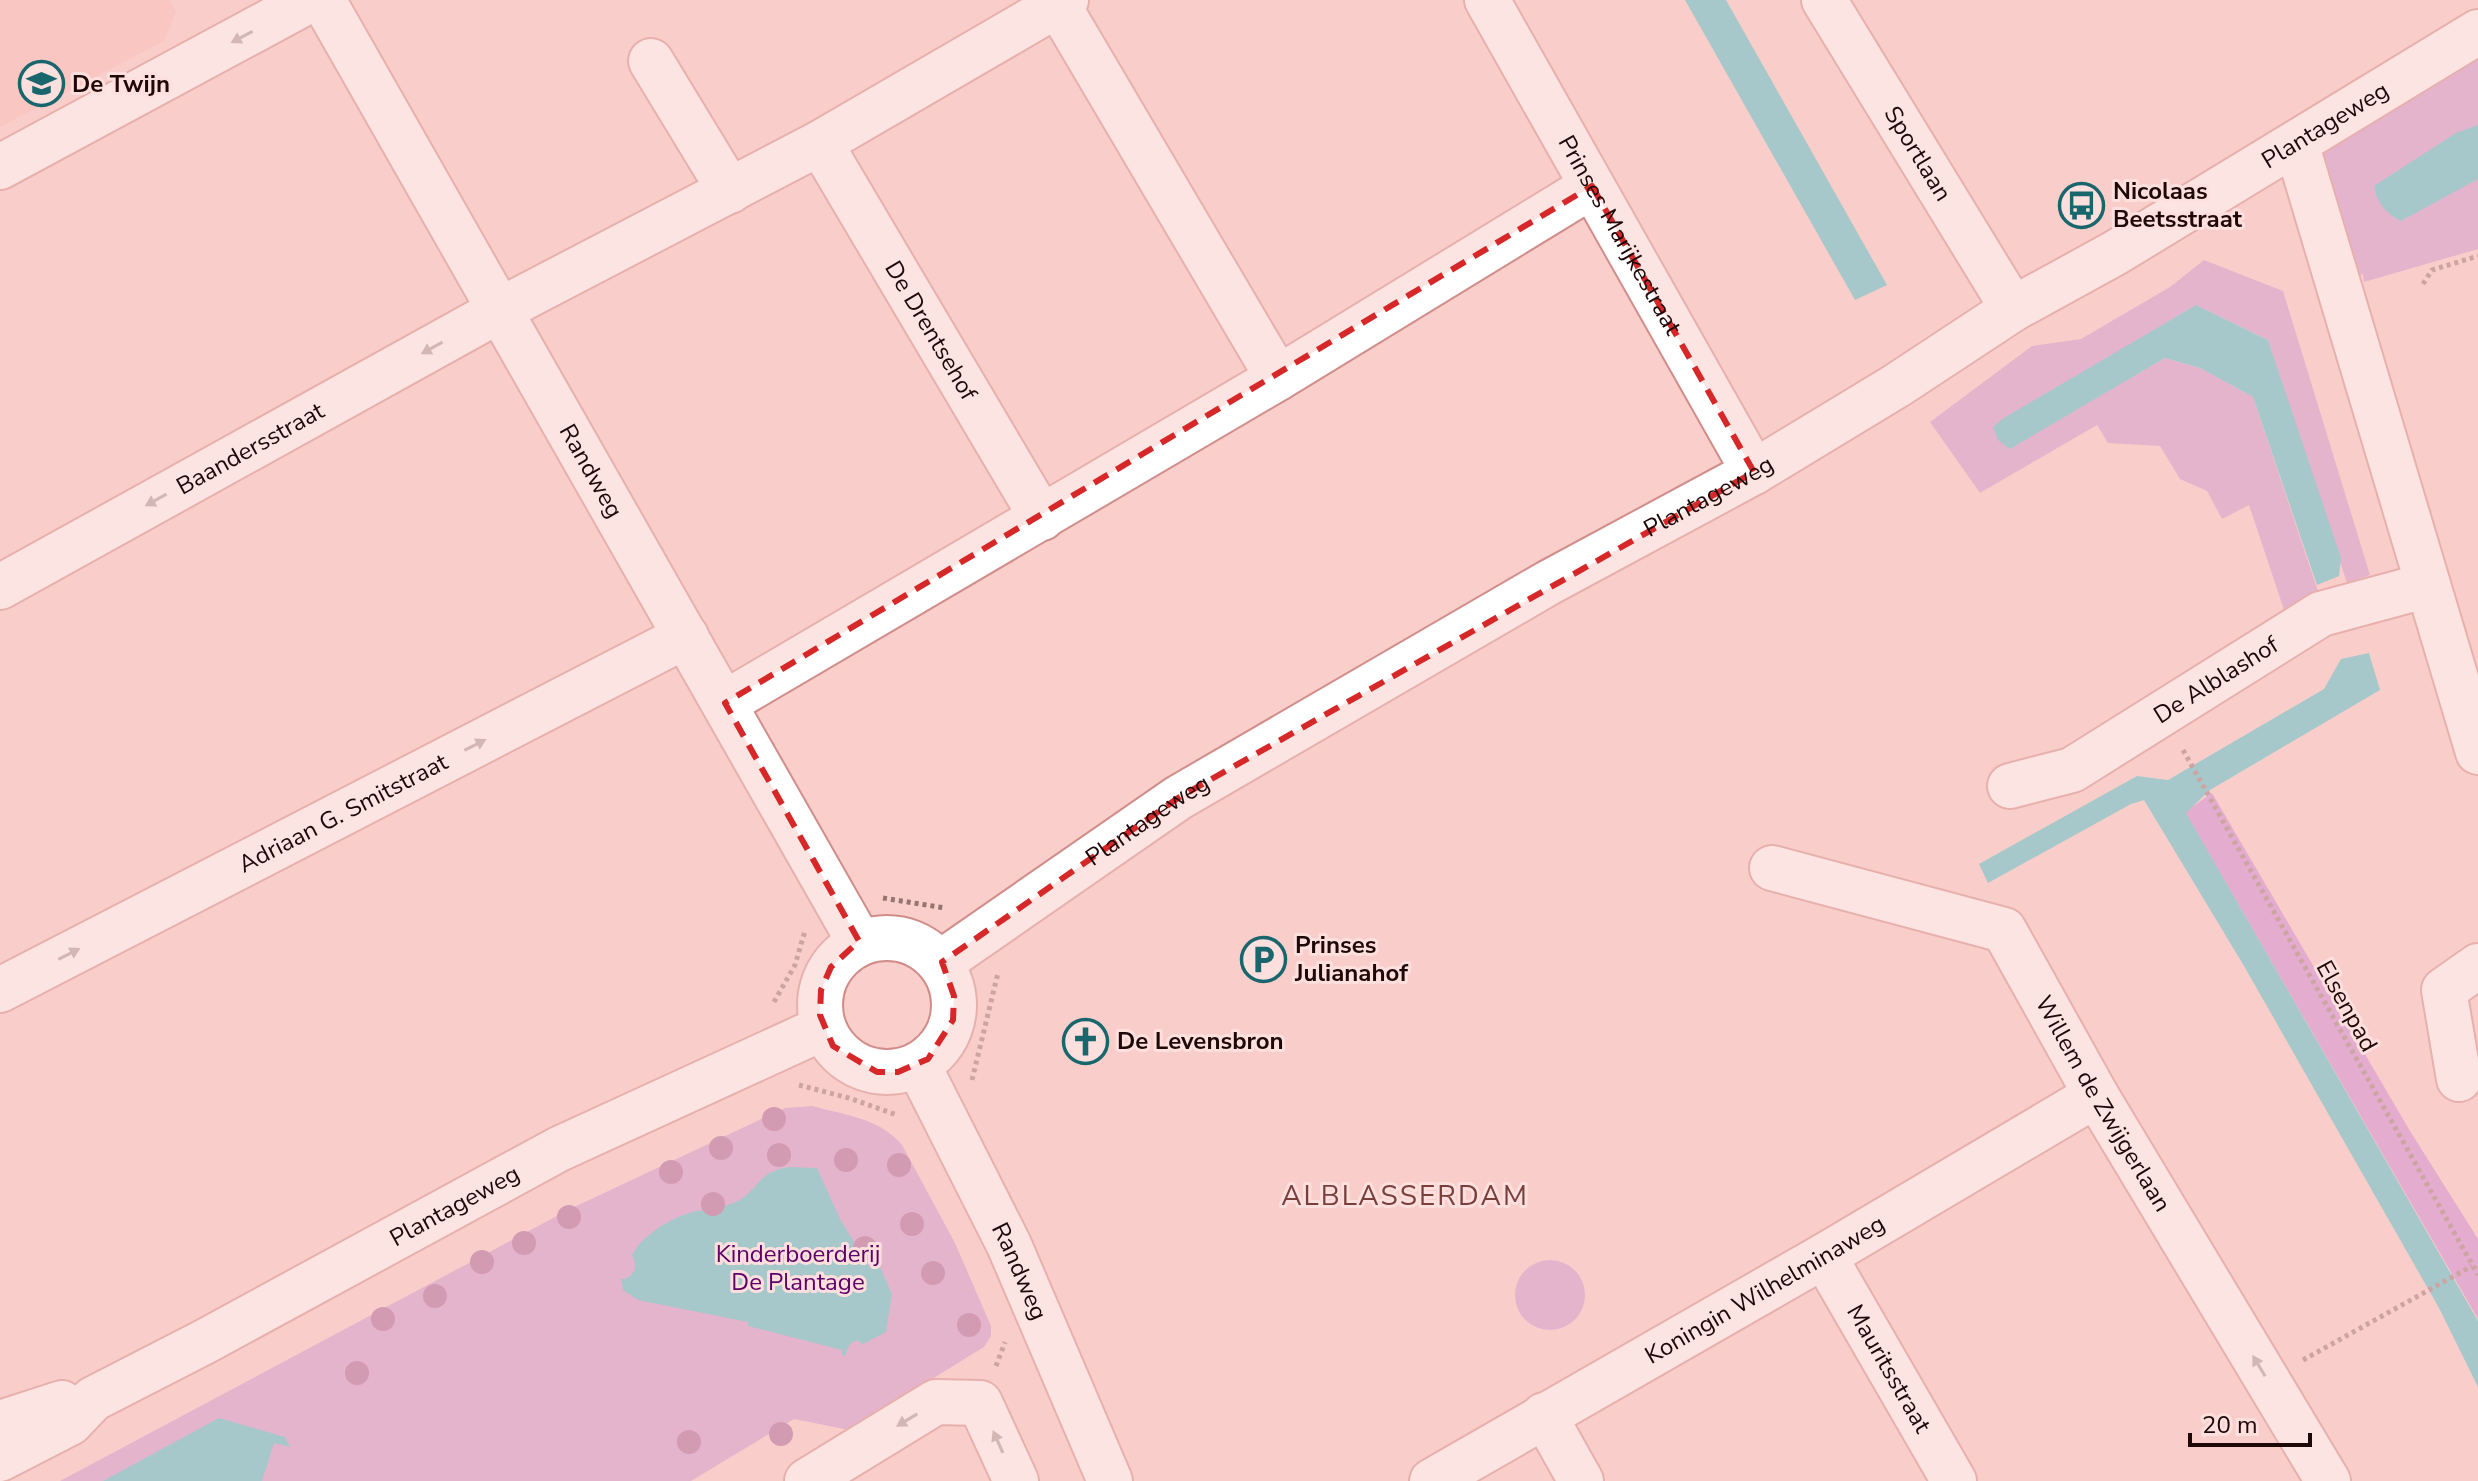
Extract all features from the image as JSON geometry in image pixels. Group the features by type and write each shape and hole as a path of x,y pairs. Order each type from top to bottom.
{"street":[{"path":"0,167 310,0"},
{"name":"Randweg","path":"323,0 860,943"},
{"name":"Prinses Marijkestraat","path":"1487,0 1754,472"},
{"name":"Sportlaan","path":"1824,0 2013,309"},
{"path":"500,310 820,143 1062,2 1278,378"},
{"name":"Plantageweg","path":"940,963 1178,798 1548,583 1754,472 1896,386 2013,309 2115,253 2478,32"},
{"path":"651,61 730,191"},
{"name":"De Drentsehof","path":"820,143 1042,518"},
{"path":"2296,143 2478,752"},
{"path":"725,703 1278,378 1592,186"},
{"name":"Baandersstraat","path":"0,587 500,310"},
{"name":"De Alblashof","path":"2010,786 2072,770 2321,614 2428,585"},
{"name":"Adriaan G. Smitstraat","path":"0,990 686,636"},
{"name":"Willem de Zwijgerlaan","path":"1772,868 2004,930 2096,1095 2328,1481"},
{"path":"889,938 918,945 940,963 952,984 954,996 950,1031 937,1051 918,1065 898,1072 867,1070 840,1054 823,1028 819,1003 825,978 839,957 860,943 889,938"},
{"path":"2459,1079 2444,990 2478,966"},
{"name":"Plantageweg","path":"0,1459 70,1423 93,1399 559,1149 823,1028"},
{"name":"Randweg","path":"918,1065 1009,1245 1110,1481"},
{"name":"Koningin Wilhelminaweg","path":"1432,1481 1824,1256 2096,1095"},
{"name":"Mauritsstraat","path":"1824,1256 1954,1481"},
{"name":"Plantageweg","path":"0,1423 60,1403 93,1399"},
{"path":"807,1481 936,1402 980,1403 1016,1481"},
{"path":"1544,1415 1581,1481"}],"path":[{"path":"2423,284 2432,270 2478,256"},
{"name":"Elsenpad","path":"2185,754 2478,1275"},
{"path":"856,894 959,910 980,936 999,969 969,1090 939,1108 908,1121 849,1098 796,1084 766,1014 783,990 795,965 809,919 856,894"},
{"path":"2267,1380 2472,1266"}],"highlighted area":[{"path":"1592,186 1754,472 1178,798 942,962 954,996 953,1020 928,1059 898,1072 877,1072 833,1046 820,1015 821,990 831,967 859,941 725,703"}],"shaded area":[{"name":"De Twijn","path":"0,0 170,0 176,12 164,41 0,127"},
{"path":"2212,793 2410,1131 2478,1239 2478,1319 2185,812"}],"green space":[{"path":"2478,47 2478,249 2364,282 2363,274 2347,279 2313,148"},
{"path":"2204,260 2283,291 2370,575 2347,583 2268,340 2196,305 1993,427 2010,448 2165,358 2200,368 2253,397 2320,597 2284,610 2249,505 2222,519 2207,491 2180,479 2160,446 2108,443 2097,425 1980,493 1930,422 2032,346 2081,339 2170,287"},
{"name":"Kinderboerderij De Plantage","path":"812,1106 872,1123 902,1145 955,1243 991,1326 991,1336 984,1347 849,1430 794,1419 691,1481 60,1481 570,1209 785,1108"},
{"path":"1557,1260 1579,1275 1585,1295 1583,1309 1575,1320 1564,1328 1543,1330 1525,1320 1517,1309 1515,1288 1525,1270 1536,1262"}],"water":[{"path":"1685,0 1726,0 1887,285 1855,300"},
{"path":"2478,125 2478,179 2401,221 2383,207 2374,186 2456,133"},
{"path":"2196,305 2268,340 2341,558 2339,576 2317,585 2253,397 2200,368 2165,358 2010,449 1998,440 1993,427 2004,418"},
{"path":"2369,653 2380,690 2210,790 2186,813 2478,1321 2478,1387 2439,1308 2244,966 2144,800 2131,804 1988,883 1979,864 2137,776 2168,780 2324,689 2341,659"},
{"path":"789,1167 817,1168 840,1219 870,1268 880,1267 892,1294 886,1332 863,1344 856,1340 849,1345 845,1356 842,1350 748,1326 748,1322 638,1300 623,1290 621,1279 635,1269 632,1255 651,1233 688,1213 734,1203 767,1175"},
{"path":"219,1418 285,1437 290,1447 274,1443 262,1481 103,1481"}],"place":[{"name":"De Twijn","path":"41,84"},
{"name":"Nicolaas Beetsstraat","path":"2082,205"},
{"name":"Prinses Julianahof","path":"1264,959"},
{"name":"De Levensbron","path":"1086,1041"}],"district":[{"name":"ALBLASSERDAM","path":"1405,1196"}]}
